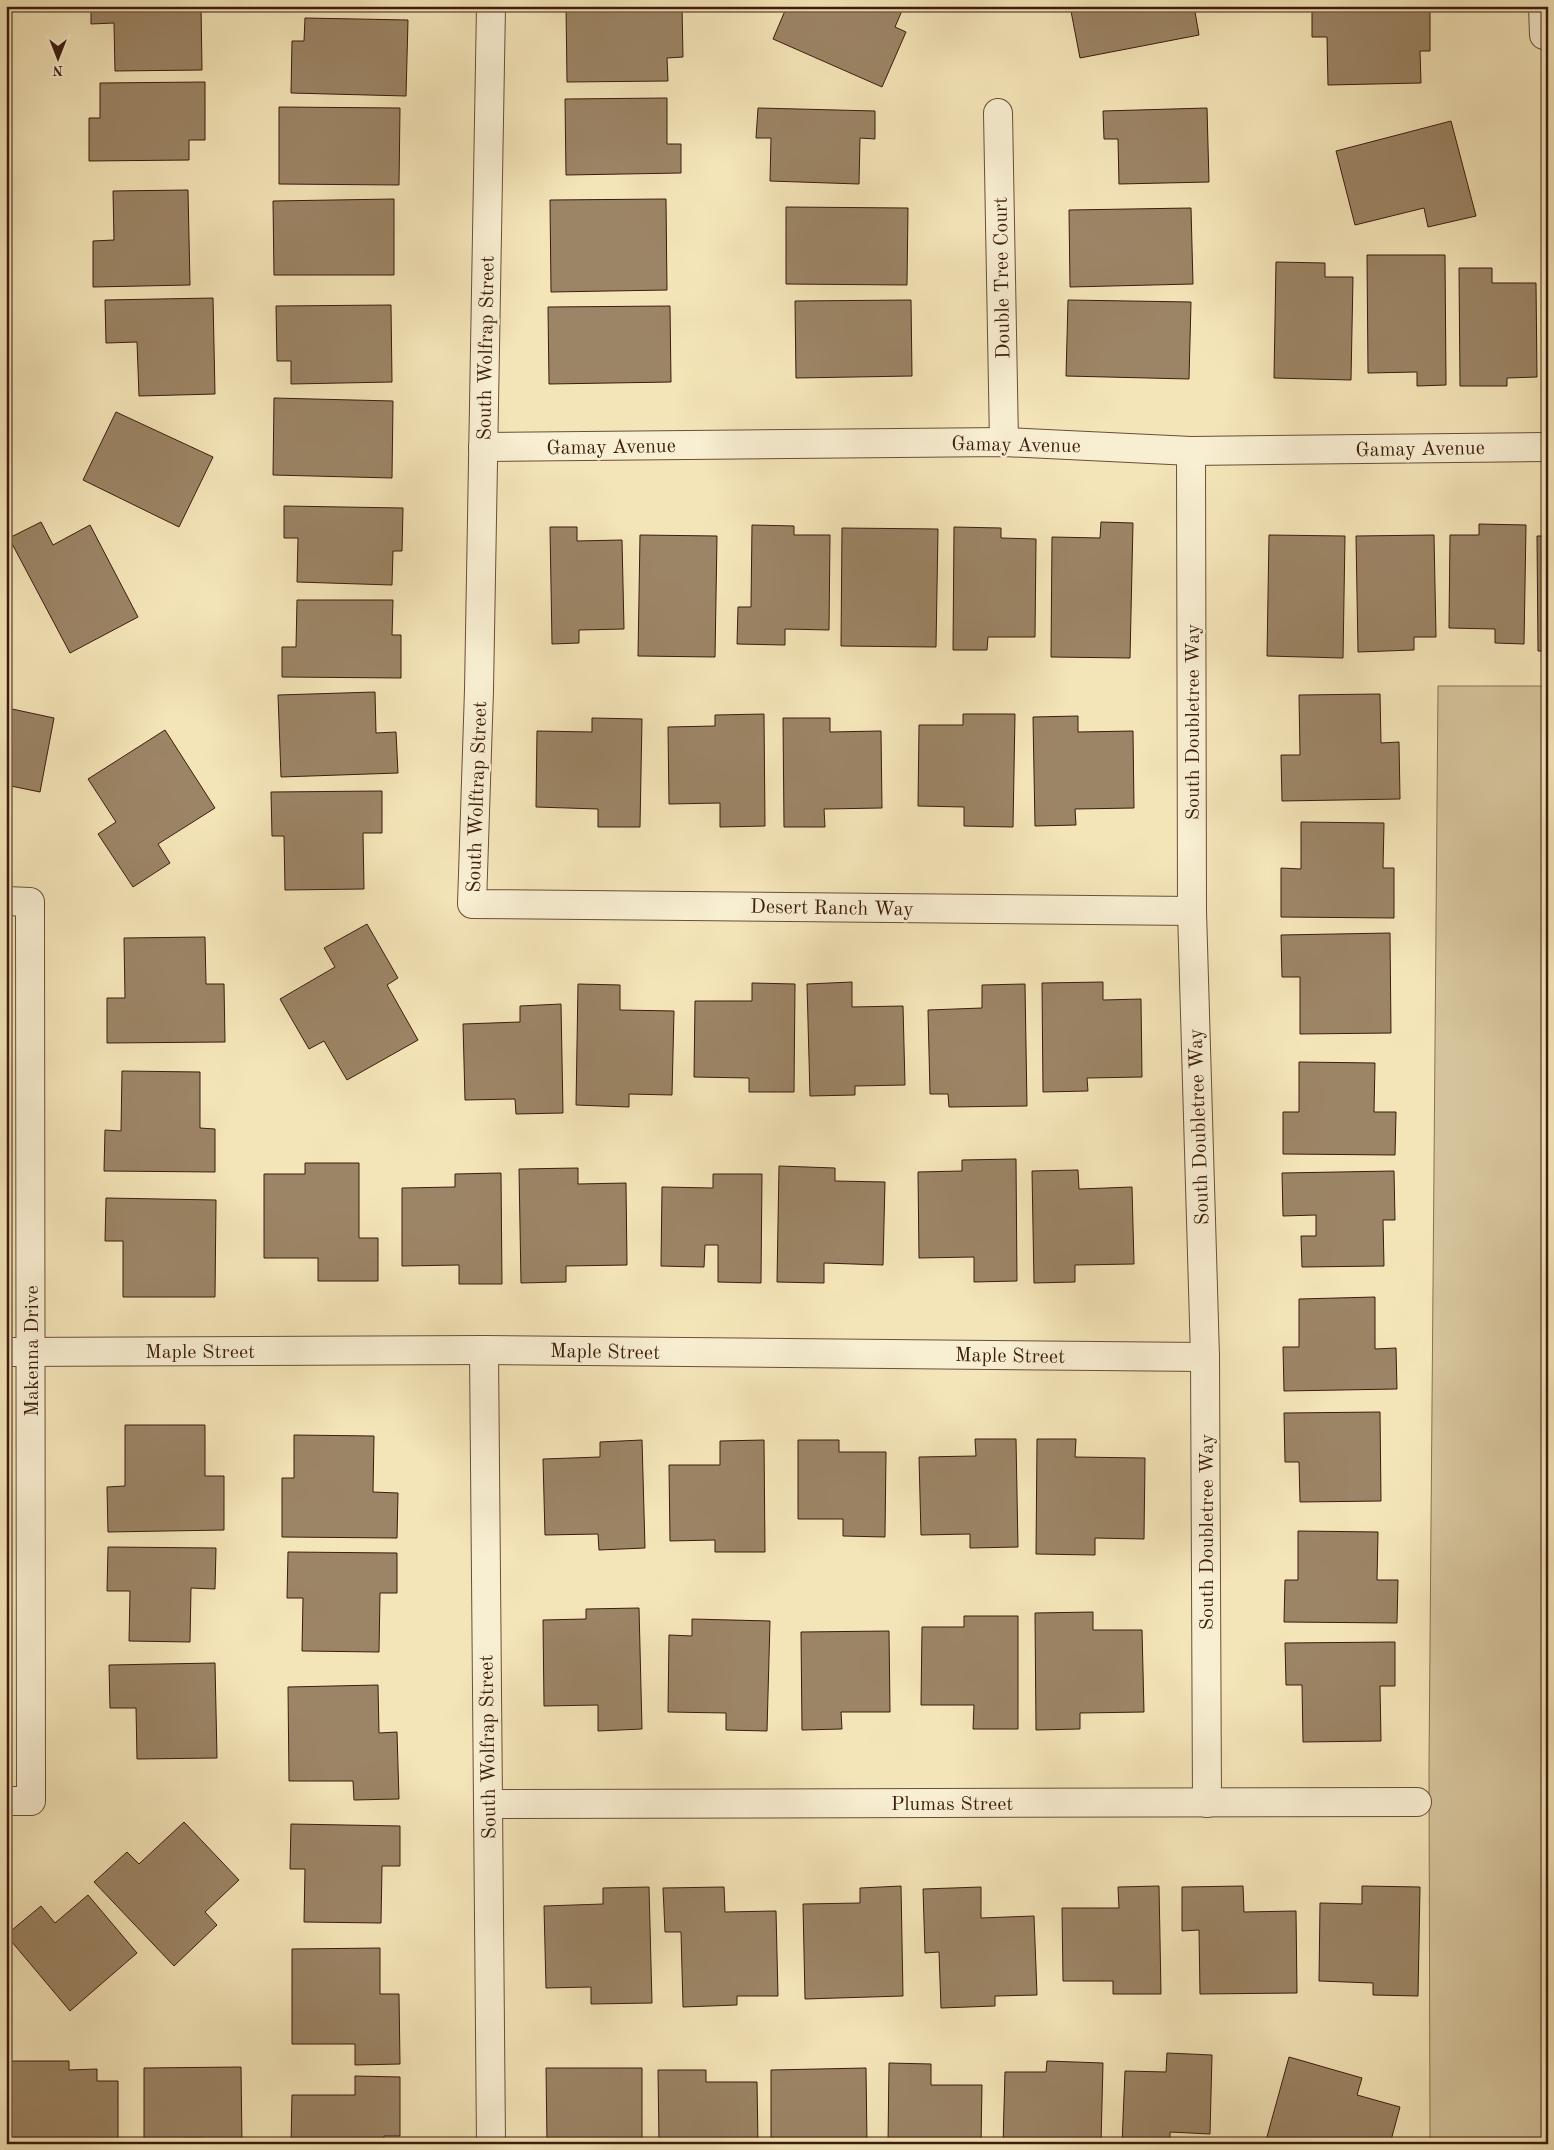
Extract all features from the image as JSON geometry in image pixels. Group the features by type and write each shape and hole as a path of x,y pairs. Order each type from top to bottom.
{"street":[{"name":"South Wolfrap Street","path":"479,690 491,6"},
{"path":"1543,6 1544,35"},
{"name":"Double Tree Court","path":"998,113 1004,442"},
{"name":"Gamay Avenue","path":"483,447 1004,442 1191,450 1548,447"},
{"name":"South Doubletree Way","path":"1191,450 1192,911 1205,1357 1207,1803"},
{"name":"South Wolftrap Street","path":"472,904 479,690"},
{"name":"Makenna Drive","path":"18,902 19,1801"},
{"name":"Desert Ranch Way","path":"472,904 1192,911"},
{"name":"South Wolfrap Street","path":"484,1350 491,2144"},
{"name":"Maple Street","path":"19,1352 484,1350 1205,1357"},
{"name":"Plumas Street","path":"488,1804 1417,1802"}],"shaded area":[{"path":"1438,686 1548,686 1548,2144 1430,2144 1429,1766"}],"building":[{"path":"91,6 201,6 202,70 115,71 114,23 91,24"},
{"path":"566,6 682,6 683,57 667,58 668,81 567,82"},
{"path":"787,6 904,6 895,27 906,32 882,87 773,39"},
{"path":"1070,6 1194,6 1199,35 1080,58"},
{"path":"1430,6 1430,51 1420,51 1421,83 1328,85 1327,37 1312,37 1312,7"},
{"path":"305,18 408,20 406,96 291,93 292,41 304,41"},
{"path":"205,82 205,140 189,140 189,160 89,161 89,118 100,118 100,83"},
{"path":"667,98 667,144 681,144 681,173 566,175 565,99"},
{"path":"279,107 400,108 399,185 279,184"},
{"path":"758,108 875,111 875,139 860,138 859,184 770,181 771,138 756,138"},
{"path":"1207,108 1209,182 1119,184 1118,139 1104,139 1103,111"},
{"path":"1451,121 1476,216 1428,227 1424,208 1355,225 1336,151"},
{"path":"188,190 190,285 93,287 93,241 114,240 113,191"},
{"path":"394,199 394,275 274,275 273,201"},
{"path":"666,199 667,290 551,292 550,200"},
{"path":"786,207 908,208 907,285 786,284"},
{"path":"1191,208 1193,284 1070,287 1069,210"},
{"path":"1367,255 1445,255 1446,385 1417,386 1417,372 1368,373"},
{"path":"1276,262 1325,263 1325,277 1353,277 1351,380 1274,378"},
{"path":"1459,268 1492,268 1492,283 1536,283 1537,377 1507,378 1507,386 1460,386"},
{"path":"213,298 215,394 139,396 137,342 106,343 105,300"},
{"path":"911,300 912,376 796,378 795,301"},
{"path":"1068,300 1191,302 1189,379 1066,376"},
{"path":"391,305 392,382 291,384 291,361 277,361 276,306"},
{"path":"670,306 671,382 549,384 548,307"},
{"path":"274,398 393,401 392,478 273,475"},
{"path":"116,412 213,457 179,527 83,480"},
{"path":"284,506 403,508 402,551 393,551 392,585 297,582 298,538 284,538"},
{"path":"41,522 53,545 90,525 138,617 70,653 9,538"},
{"path":"1101,522 1133,523 1130,658 1051,657 1052,537 1100,538"},
{"path":"1479,524 1526,525 1524,644 1495,643 1495,629 1449,628 1450,535 1479,535"},
{"path":"752,525 794,526 794,535 830,535 829,630 785,629 785,645 737,644 738,607 751,607"},
{"path":"550,527 577,527 577,541 622,540 624,629 579,630 579,643 552,644"},
{"path":"954,527 1001,528 1001,538 1036,539 1035,637 988,637 987,650 953,650"},
{"path":"842,528 938,529 936,647 841,646"},
{"path":"640,535 717,536 715,657 638,656"},
{"path":"1269,535 1345,536 1343,658 1267,656"},
{"path":"1434,535 1436,637 1414,637 1414,650 1358,652 1356,536"},
{"path":"1537,536 1548,536 1548,651 1538,651"},
{"path":"297,600 393,600 392,635 401,635 401,678 282,677 282,647 296,647"},
{"path":"375,692 376,733 396,732 398,773 281,777 278,695"},
{"path":"1380,694 1381,743 1399,742 1400,799 1282,801 1281,755 1300,755 1299,695"},
{"path":"12,709 54,718 40,792 6,785 6,724 8,725"},
{"path":"764,714 765,826 720,827 720,803 669,804 668,727 715,726 715,715"},
{"path":"963,714 1015,714 1013,827 964,826 964,807 918,806 919,725 963,725"},
{"path":"1078,716 1078,732 1133,731 1134,808 1075,809 1076,825 1035,826 1033,717"},
{"path":"592,718 642,719 640,827 598,827 598,809 536,807 537,731 592,732"},
{"path":"783,718 830,718 830,732 881,731 882,808 824,809 825,827 784,827"},
{"path":"165,730 215,808 158,844 170,863 133,887 98,834 116,822 88,779"},
{"path":"382,791 382,833 363,833 364,889 285,890 284,836 272,836 271,792"},
{"path":"1301,822 1384,823 1383,868 1394,868 1394,918 1281,917 1281,868 1301,869"},
{"path":"367,924 398,978 387,985 418,1040 347,1080 324,1041 309,1049 280,999 335,967 324,948"},
{"path":"1390,933 1391,1033 1300,1034 1300,977 1282,977 1281,935"},
{"path":"205,937 206,984 224,984 225,1042 107,1043 107,998 125,998 124,938"},
{"path":"852,982 852,1007 903,1006 905,1085 855,1086 855,1095 810,1096 807,984"},
{"path":"1103,982 1103,1000 1141,999 1142,1077 1087,1078 1088,1091 1043,1092 1042,983"},
{"path":"752,983 795,984 794,1092 749,1092 749,1078 694,1077 695,1001 752,1001"},
{"path":"578,984 620,985 620,1010 674,1011 672,1095 629,1094 629,1107 576,1105"},
{"path":"1025,984 1027,1106 949,1107 948,1094 930,1094 928,1010 982,1008 982,985"},
{"path":"561,1004 563,1113 516,1114 515,1099 465,1100 463,1024 520,1022 520,1006"},
{"path":"1299,1062 1375,1063 1374,1112 1396,1112 1395,1155 1283,1154 1283,1112 1299,1112"},
{"path":"122,1071 200,1072 200,1128 215,1129 215,1172 104,1171 105,1130 121,1131"},
{"path":"1016,1159 1017,1281 974,1282 974,1257 919,1258 918,1172 962,1171 962,1160"},
{"path":"305,1163 359,1163 359,1238 378,1238 378,1281 318,1281 318,1258 264,1258 264,1174 305,1174"},
{"path":"779,1166 835,1168 835,1181 885,1182 883,1265 824,1263 824,1283 777,1282"},
{"path":"578,1168 578,1184 626,1183 627,1265 566,1266 566,1282 521,1283 519,1169"},
{"path":"1078,1170 1079,1189 1132,1187 1134,1264 1075,1265 1075,1282 1034,1283 1032,1171"},
{"path":"1394,1171 1395,1220 1383,1220 1384,1266 1302,1267 1301,1236 1316,1236 1316,1215 1283,1216 1282,1173"},
{"path":"501,1173 502,1284 459,1284 459,1265 402,1266 402,1188 455,1187 455,1174"},
{"path":"713,1174 762,1174 761,1283 718,1282 718,1245 705,1245 704,1267 661,1266 662,1187 713,1188"},
{"path":"106,1198 216,1200 215,1297 123,1297 123,1241 105,1241"},
{"path":"1375,1297 1375,1349 1396,1348 1397,1389 1284,1391 1283,1347 1299,1347 1299,1299"},
{"path":"1380,1412 1381,1501 1300,1502 1299,1462 1285,1462 1284,1413"},
{"path":"125,1425 205,1425 205,1476 224,1476 224,1530 108,1532 107,1487 125,1486"},
{"path":"294,1435 374,1436 373,1492 398,1493 397,1538 282,1537 282,1478 294,1478"},
{"path":"975,1439 1016,1439 1018,1547 970,1548 970,1534 921,1535 919,1457 976,1456"},
{"path":"1037,1439 1076,1439 1075,1457 1145,1458 1144,1539 1095,1538 1095,1555 1036,1554"},
{"path":"642,1440 645,1548 599,1550 598,1534 545,1535 543,1459 600,1457 600,1442"},
{"path":"764,1440 765,1552 715,1552 715,1540 670,1541 669,1465 720,1465 720,1441"},
{"path":"798,1440 839,1440 839,1452 886,1452 885,1537 843,1536 843,1519 798,1519"},
{"path":"1298,1531 1378,1532 1377,1580 1398,1580 1397,1623 1284,1622 1285,1580 1298,1580"},
{"path":"108,1547 216,1548 215,1589 191,1588 190,1642 129,1641 130,1591 107,1591"},
{"path":"288,1552 397,1553 397,1593 380,1593 379,1652 302,1651 303,1598 287,1598"},
{"path":"639,1608 642,1729 598,1731 598,1705 544,1706 543,1620 586,1619 586,1609"},
{"path":"1093,1612 1093,1630 1142,1630 1144,1712 1080,1713 1080,1729 1036,1730 1035,1613"},
{"path":"964,1616 1018,1616 1018,1729 973,1729 974,1705 921,1705 922,1627 964,1627"},
{"path":"692,1619 770,1621 767,1731 726,1730 726,1713 668,1712 669,1635 692,1636"},
{"path":"889,1631 890,1712 841,1712 842,1729 802,1730 801,1632"},
{"path":"1395,1642 1395,1686 1380,1686 1381,1741 1303,1742 1302,1685 1286,1685 1285,1643"},
{"path":"215,1663 217,1758 137,1759 136,1708 110,1708 109,1665"},
{"path":"378,1685 379,1733 397,1732 399,1799 354,1800 353,1781 289,1781 288,1687"},
{"path":"184,1822 239,1880 205,1912 217,1925 174,1966 94,1882 127,1852 139,1864"},
{"path":"291,1824 400,1826 400,1866 382,1866 381,1923 304,1922 305,1869 290,1869"},
{"path":"901,1886 903,1996 805,1999 803,1904 860,1903 860,1888"},
{"path":"1159,1886 1161,1994 1113,1994 1113,1981 1063,1981 1062,1908 1119,1908 1118,1887"},
{"path":"1243,1886 1244,1912 1296,1911 1297,1993 1200,1994 1199,1930 1182,1931 1182,1887"},
{"path":"1362,1886 1420,1887 1418,1996 1373,1995 1373,1983 1319,1981 1320,1903 1362,1904"},
{"path":"649,1887 652,2003 591,2004 591,1987 546,1988 544,1906 603,1904 603,1888"},
{"path":"724,1887 725,1912 776,1911 778,1996 737,1996 737,2005 683,2007 681,1932 665,1932 663,1888"},
{"path":"981,1887 981,1918 1034,1916 1037,1995 995,1996 995,2006 941,2008 939,1952 925,1953 923,1889"},
{"path":"88,1895 137,1953 70,2011 6,1935 41,1906 55,1923"},
{"path":"380,1948 380,1994 399,1994 400,2064 355,2065 355,2044 292,2044 292,1949"},
{"path":"1167,2053 1212,2055 1210,2134 1170,2132 1170,2144 1122,2144 1125,2071 1166,2072"},
{"path":"1289,2057 1362,2078 1357,2095 1400,2107 1390,2144 1265,2144"},
{"path":"11,2061 69,2061 69,2070 97,2069 97,2081 118,2081 118,2144 11,2144"},
{"path":"1047,2061 1103,2063 1101,2144 1003,2144 1005,2072 1046,2072"},
{"path":"889,2063 931,2064 931,2085 982,2085 981,2144 888,2144"},
{"path":"241,2067 242,2144 202,2144 202,2138 184,2138 184,2144 144,2144 144,2068"},
{"path":"546,2068 642,2068 642,2144 547,2144"},
{"path":"866,2068 867,2144 771,2144 771,2070"},
{"path":"658,2070 706,2070 706,2082 757,2082 758,2144 659,2144"},
{"path":"355,2076 400,2077 400,2136 384,2136 384,2144 291,2144 292,2095 355,2095"}]}
